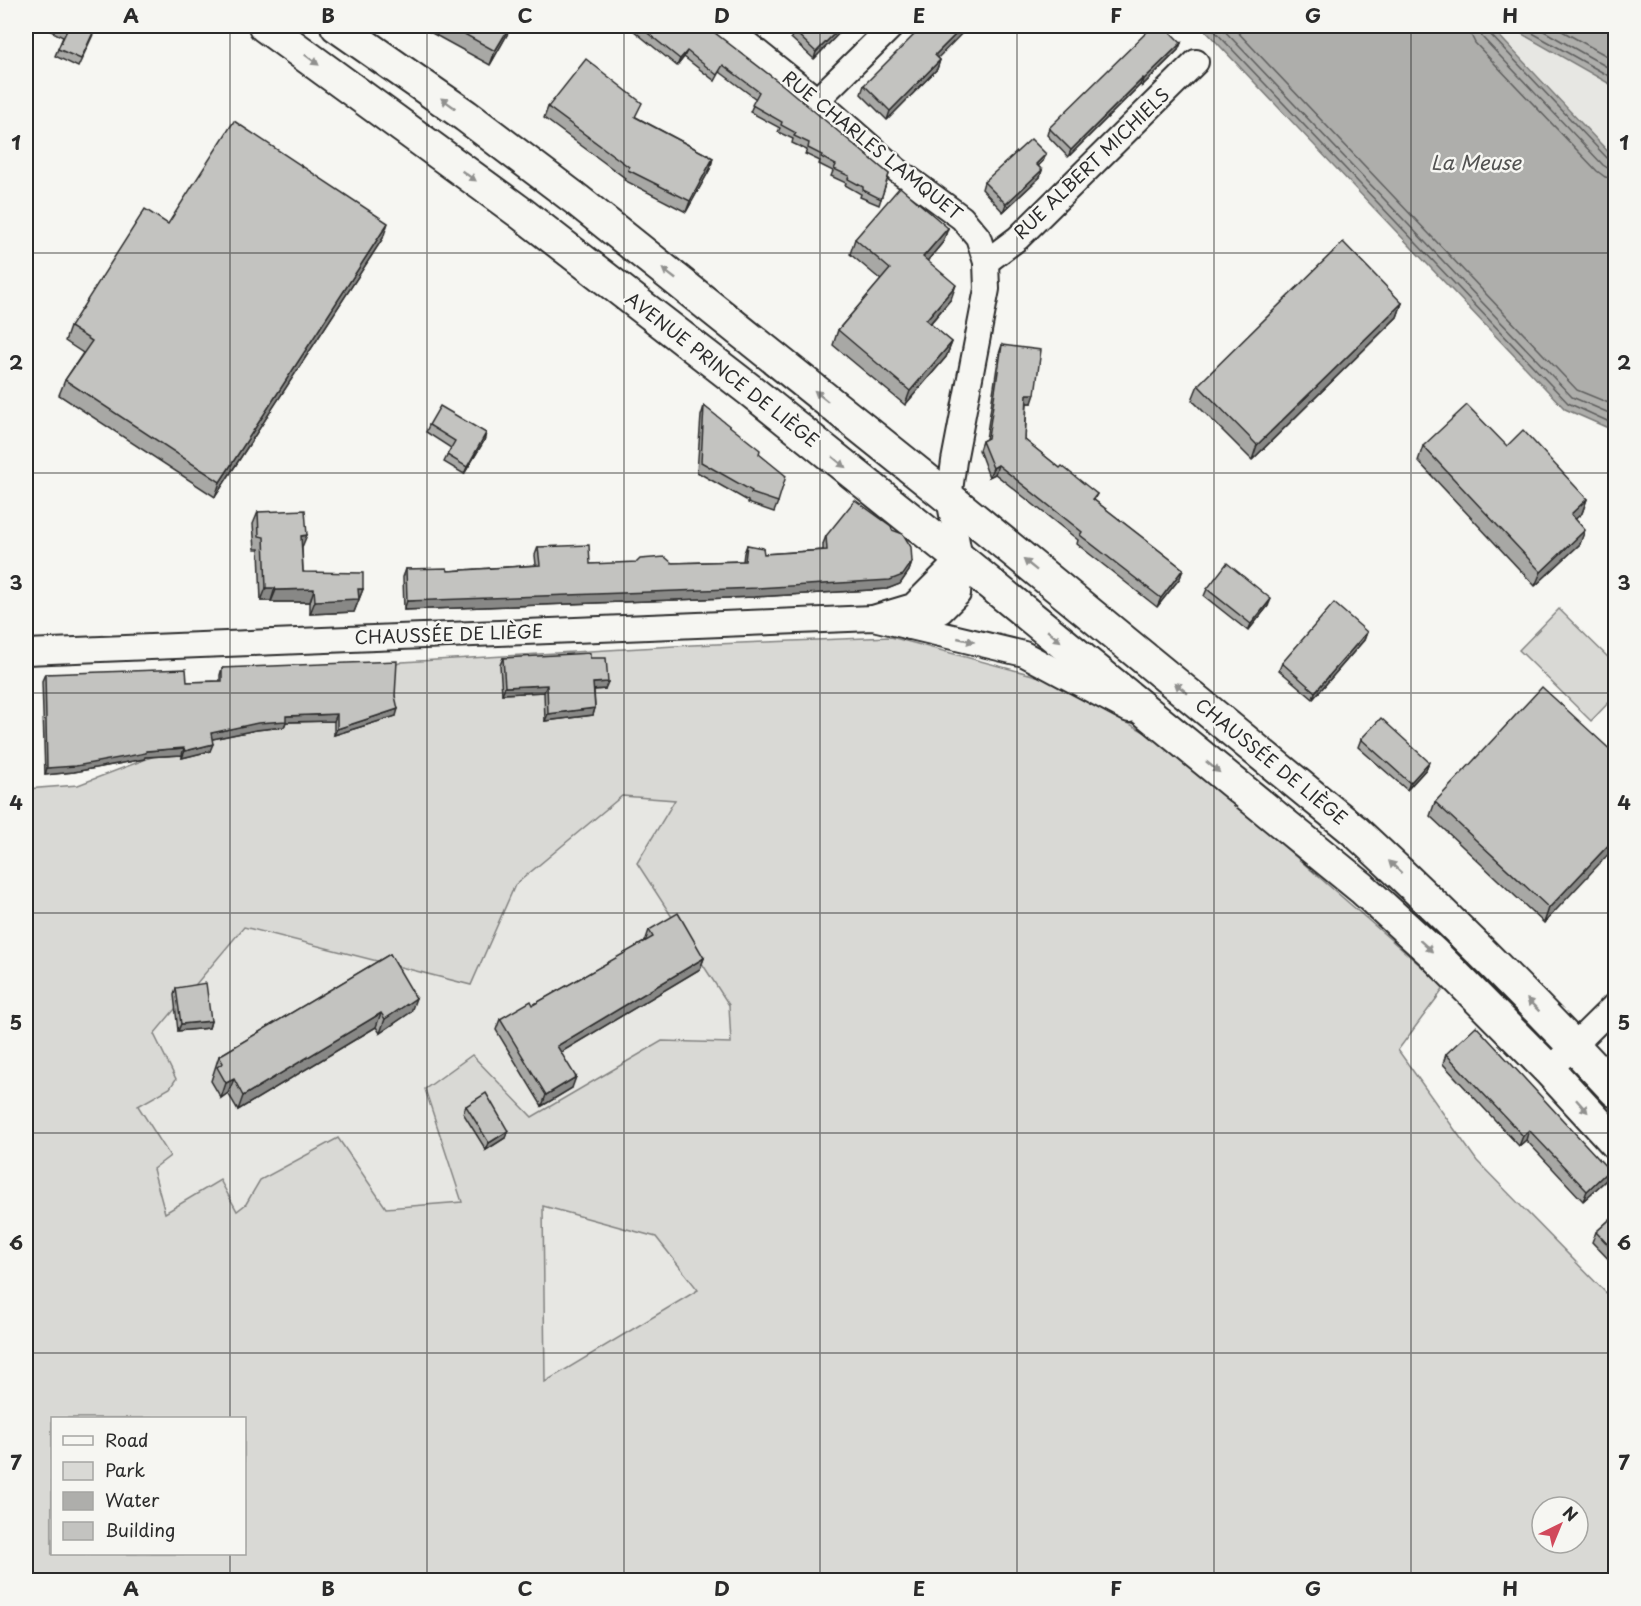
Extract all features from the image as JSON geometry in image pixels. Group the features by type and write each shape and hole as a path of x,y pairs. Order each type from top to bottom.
{"main road":[{"name":"AVENUE PRINCE DE LIÈGE","path":"265,26 521,213 751,391 960,558 1167,730"},
{"path":"337,26 466,116 567,193 949,498"},
{"name":"CHAUSSÉE DE LIÈGE","path":"949,498 1355,831 1412,883 1616,1091"},
{"name":"CHAUSSÉE DE LIÈGE","path":"1167,730 1362,888 1433,953 1549,1070 1616,1143"}],"street":[{"name":"RUE CHARLES LAMQUET","path":"725,26 818,100 897,170 962,218 978,237 986,262 987,289 949,498"},
{"path":"818,100 892,26"},
{"name":"RUE ALBERT MICHIELS","path":"986,262 1018,238 1196,62"},
{"path":"909,627 941,611 958,594 960,558 949,498"},
{"name":"CHAUSSÉE DE LIÈGE","path":"26,652 873,618 913,606 960,558"},
{"name":"CHAUSSÉE DE LIÈGE","path":"873,618 1024,654 1167,730"},
{"path":"1549,1070 1616,1004"}],"shaded area":[{"path":"1490,26 1508,26 1615,87 1615,159"},
{"path":"744,734 1126,1133 246,1553 246,1417 52,1417 26,1031 395,855"}],"green space":[{"path":"1559,609 1615,664 1615,696 1591,721 1519,650"},
{"path":"891,637 1044,678 1167,744 1445,987 1398,1050 1477,1161 1615,1302 1615,1580 38,1580 26,1553 26,789 78,785 402,662 692,645","holes":["622,796 675,800 637,863 729,1005 731,1043 662,1041 532,1117 472,1055 425,1089 462,1202 386,1208 338,1138 260,1180 246,1204 237,1211 220,1180 165,1213 153,1169 170,1156 138,1106 170,1088 176,1079 154,1034 244,927 471,985 515,885","543,1206 656,1237 698,1290 545,1382"]}],"water":[{"name":"La Meuse","path":"1201,26 1490,26 1615,159 1615,431 1565,409"},
{"path":"1508,26 1615,26 1615,87"}],"building":[{"path":"58,26 96,26 81,59 58,49 67,30"},
{"path":"450,26 510,26 495,51"},
{"path":"639,26 706,26 784,86 889,174 881,199 863,190 863,187 848,179 849,176 834,169 836,165 808,148 809,143 794,136 796,133 781,125 782,122 752,105 759,92 723,65 717,75 687,51 680,59"},
{"path":"799,26 842,26 816,52 794,31"},
{"path":"923,26 964,26 935,55 940,60 890,111 864,85"},
{"path":"1153,26 1164,26 1181,43 1071,150 1049,128"},
{"path":"586,59 642,103 635,117 713,158 690,201 628,170 629,167 548,107"},
{"path":"234,121 388,223 220,482 65,380 92,341 70,327 145,209 168,224"},
{"path":"1031,139 1046,154 1036,164 1042,170 1006,204 984,182"},
{"path":"900,187 948,228 923,257 956,285 926,320 952,342 910,391 838,330 890,269 855,239"},
{"path":"1343,242 1402,303 1257,445 1198,385"},
{"path":"1002,345 1041,350 1035,394 1027,394 1025,440 1097,494 1093,499 1183,569 1161,598 1080,535 1082,532 998,465 993,468 982,441 988,438"},
{"path":"1467,405 1507,446 1523,430 1587,499 1571,514 1585,530 1541,572 1423,446"},
{"path":"440,406 486,433 467,467 447,455 455,441 429,425"},
{"path":"704,406 760,450 759,454 786,476 778,502 751,493 752,491 701,462"},
{"path":"855,500 891,526 892,530 903,534 911,547 912,562 903,575 890,580 757,588 407,601 406,569 447,568 448,571 540,565 538,547 589,545 590,564 637,562 640,559 665,557 672,563 745,561 747,545 763,548 764,554 827,550 826,536"},
{"path":"305,510 307,535 301,536 303,572 363,573 363,589 358,589 359,599 315,601 314,589 266,588 264,537 259,536 258,512"},
{"path":"1227,563 1271,599 1251,624 1207,589"},
{"path":"1334,603 1367,632 1315,692 1282,663"},
{"path":"590,653 590,658 606,658 608,682 593,683 595,708 548,714 547,685 505,687 503,658"},
{"path":"397,661 395,696 398,709 337,729 337,714 286,716 286,721 258,723 211,733 213,744 185,751 184,748 146,751 146,753 76,766 47,768 45,674 186,669 187,682 222,681 222,668"},
{"path":"1542,687 1616,755 1616,837 1549,908 1435,802"},
{"path":"1381,718 1429,762 1410,783 1361,739"},
{"path":"678,913 704,958 557,1046 576,1077 546,1095 500,1019 531,1001 533,1005 653,937 649,930"},
{"path":"390,954 416,998 385,1019 381,1013 243,1096 234,1079 226,1083 217,1067 223,1063 219,1056"},
{"path":"206,983 211,1021 181,1024 176,988"},
{"path":"1476,1026 1609,1170 1587,1191 1529,1130 1523,1136 1446,1054"},
{"path":"486,1093 508,1131 489,1143 466,1106"},
{"path":"1616,1214 1616,1253 1596,1232"}]}
